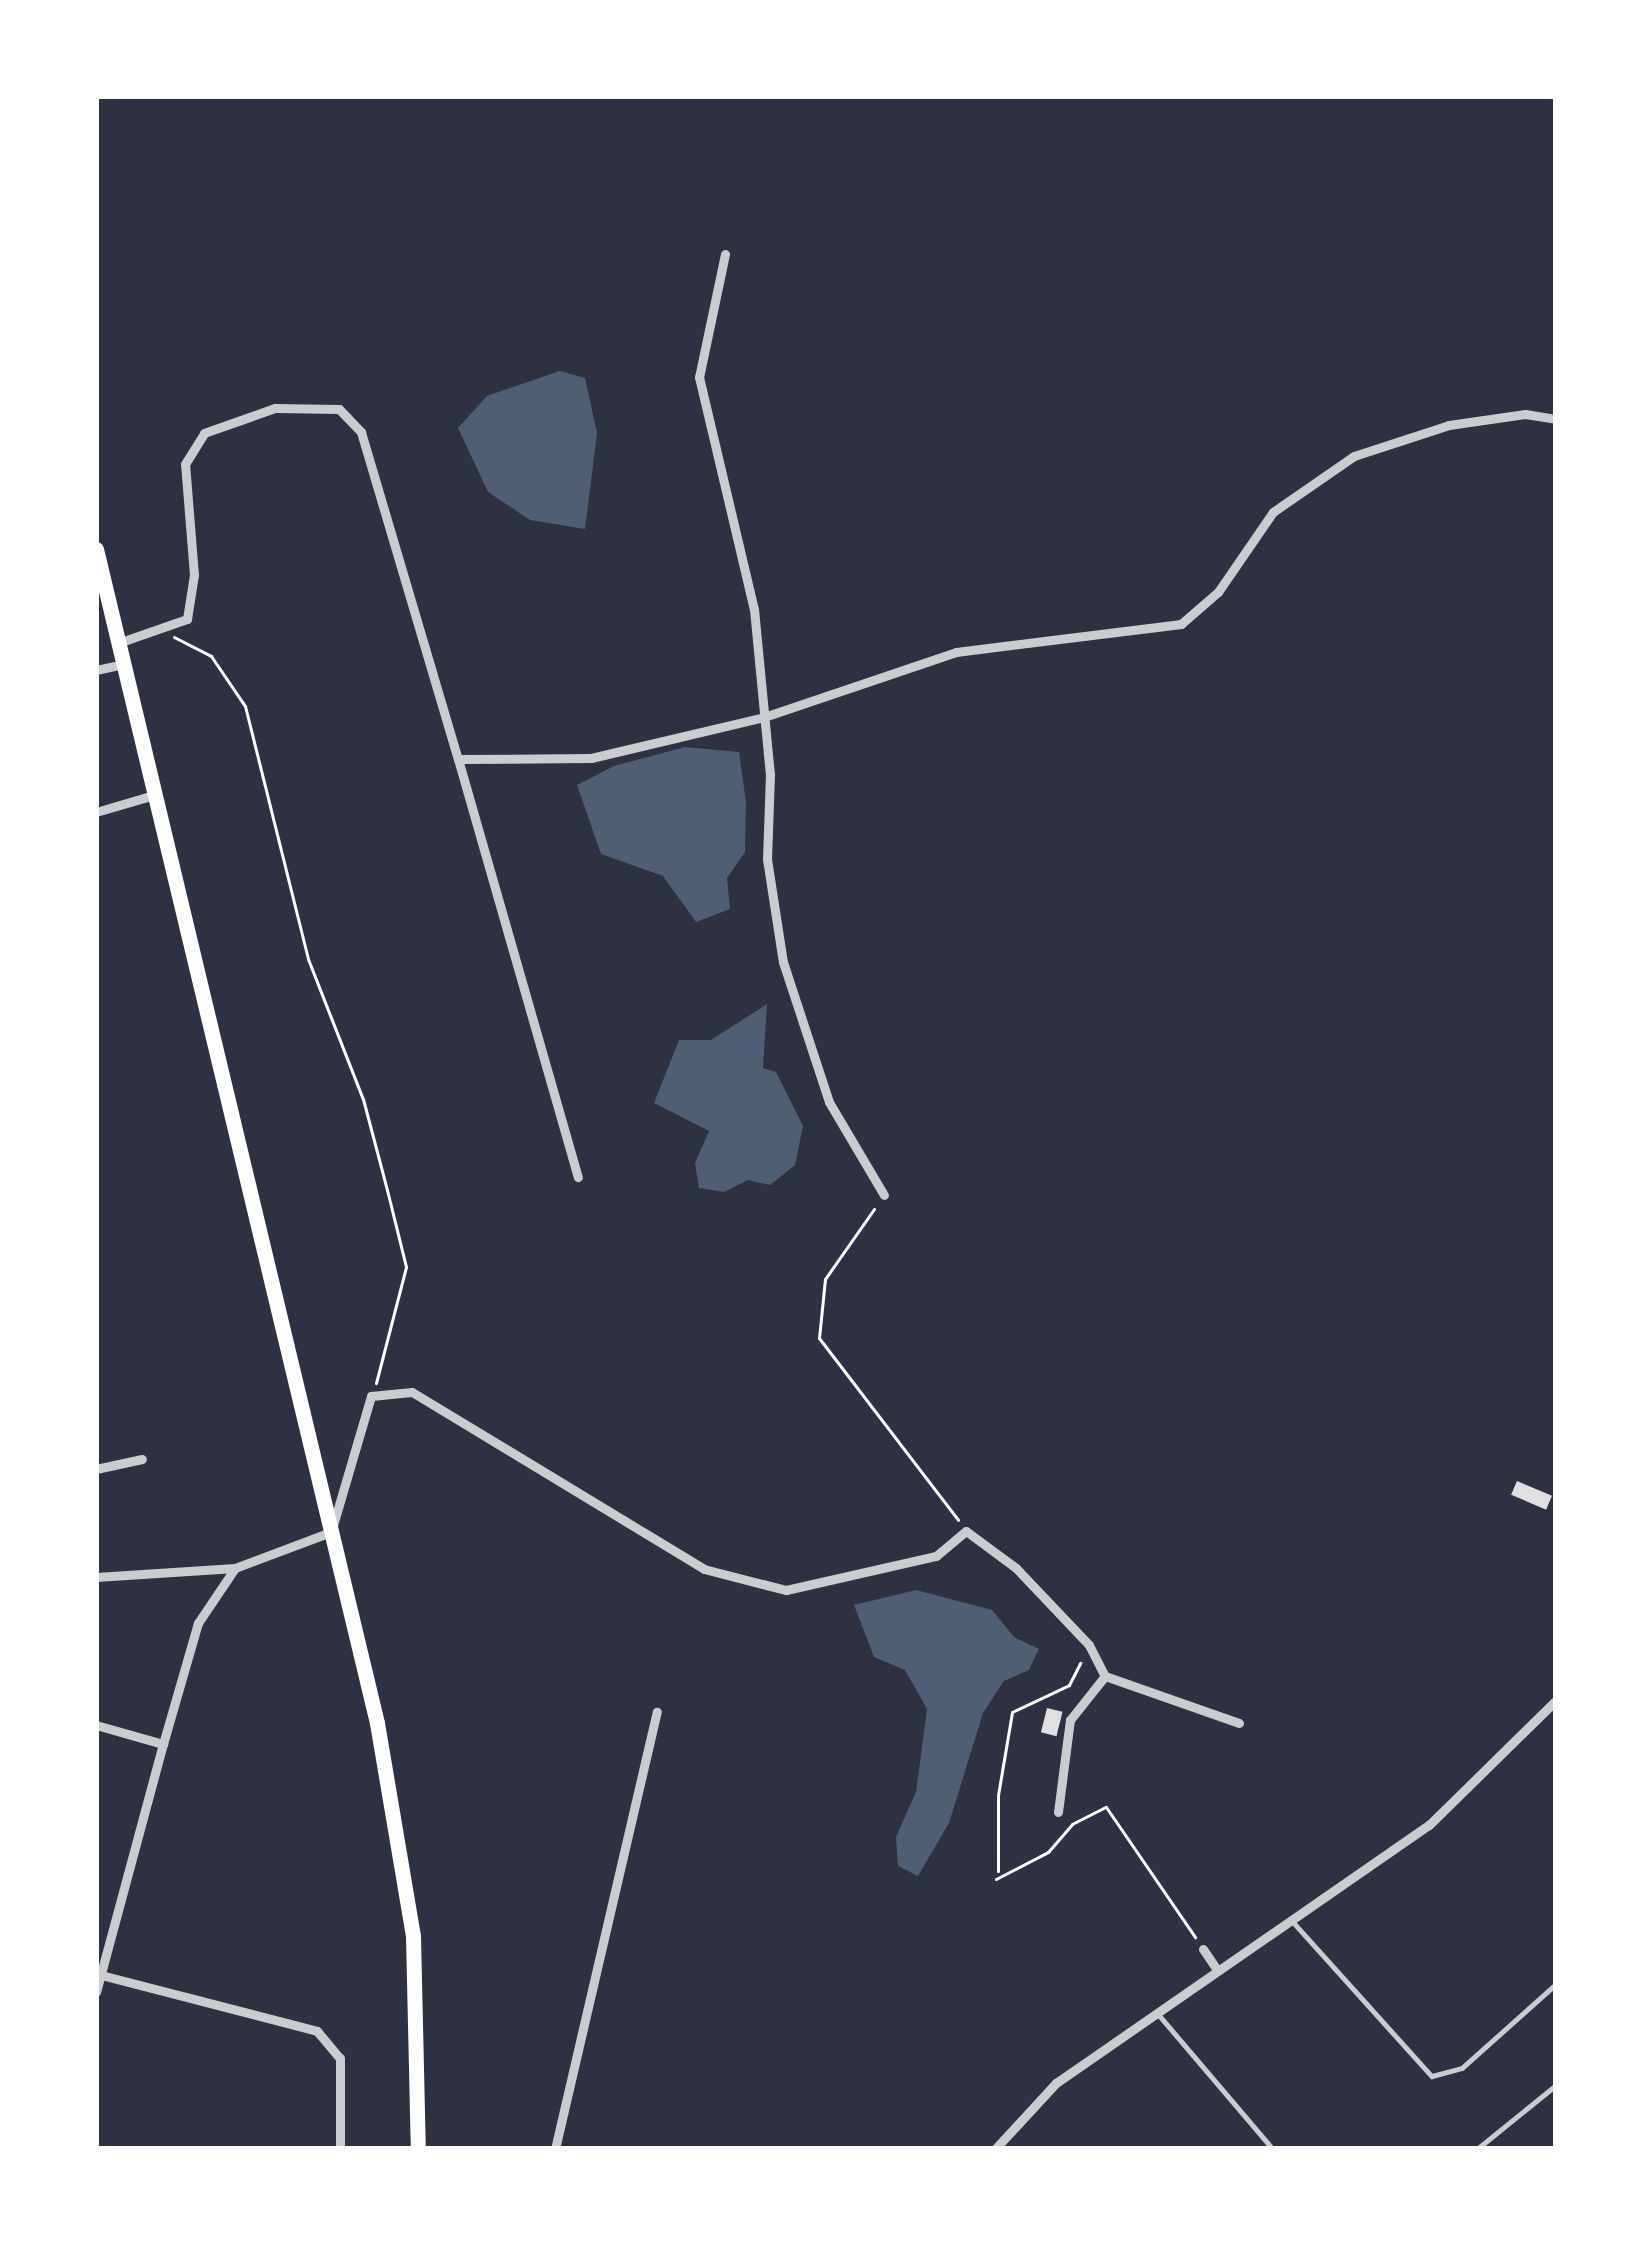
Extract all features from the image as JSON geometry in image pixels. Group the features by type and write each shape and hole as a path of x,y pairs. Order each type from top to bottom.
{"main road":[{"path":"96,549 377,1723 413,1936 418,2149"}],"street":[{"path":"725,254 698,377 754,609 764,717 767,859 783,962 829,1102 884,1195"},
{"path":"118,643 164,632 187,619 194,575 185,464 204,434 275,408 339,409 361,432 578,1177"},
{"path":"458,759 591,758 764,717 956,652 1181,624 1218,592 1273,512 1354,456 1449,425 1525,414 1556,419"},
{"path":"96,670 124,664"},
{"path":"96,812 155,794"},
{"path":"96,1577 235,1568 331,1532 371,1396 412,1392 704,1569 786,1590 937,1556 966,1531 1016,1568 1089,1645 1105,1676 1239,1723"},
{"path":"96,1469 142,1459"},
{"path":"96,1992 198,1623 235,1568"},
{"path":"1058,1812 1070,1720 1105,1676"},
{"path":"995,2149 1056,2083 1429,1825 1556,1700"},
{"path":"555,2149 657,1712"},
{"path":"96,1725 163,1744"},
{"path":"1203,1949 1216,1968"},
{"path":"100,1975 317,2031 340,2058 340,2149"}],"lane":[{"path":"1290,1918 1432,2076 1462,2068 1556,1984"},
{"path":"1156,2011 1273,2149"},
{"path":"1477,2149 1556,2085"}],"path":[{"path":"164,632 212,656 245,706 308,958 363,1099 406,1267 371,1396"},
{"path":"884,1195 825,1279 819,1339 966,1531"},
{"path":"1089,1645 1069,1685 1012,1712 998,1795 997,1876 1048,1852 1072,1824 1106,1807 1203,1949"}],"water":[{"path":"560,371 585,378 597,433 585,529 530,520 488,492 458,428 487,396"},
{"path":"685,747 739,752 746,802 745,852 727,878 730,909 696,922 663,876 601,854 577,785 614,766"},
{"path":"767,1004 763,1068 776,1072 803,1126 795,1165 770,1185 748,1180 724,1192 699,1188 695,1163 709,1131 654,1103 679,1040 711,1040"},
{"path":"916,1590 992,1610 1014,1637 1039,1649 1029,1670 1004,1681 983,1713 949,1823 918,1876 898,1866 896,1837 916,1792 927,1709 905,1670 874,1657 854,1605"}],"building":[{"path":"1517,1481 1552,1496 1546,1510 1511,1495"},
{"path":"1047,1708 1063,1712 1056,1736 1041,1732"}]}
